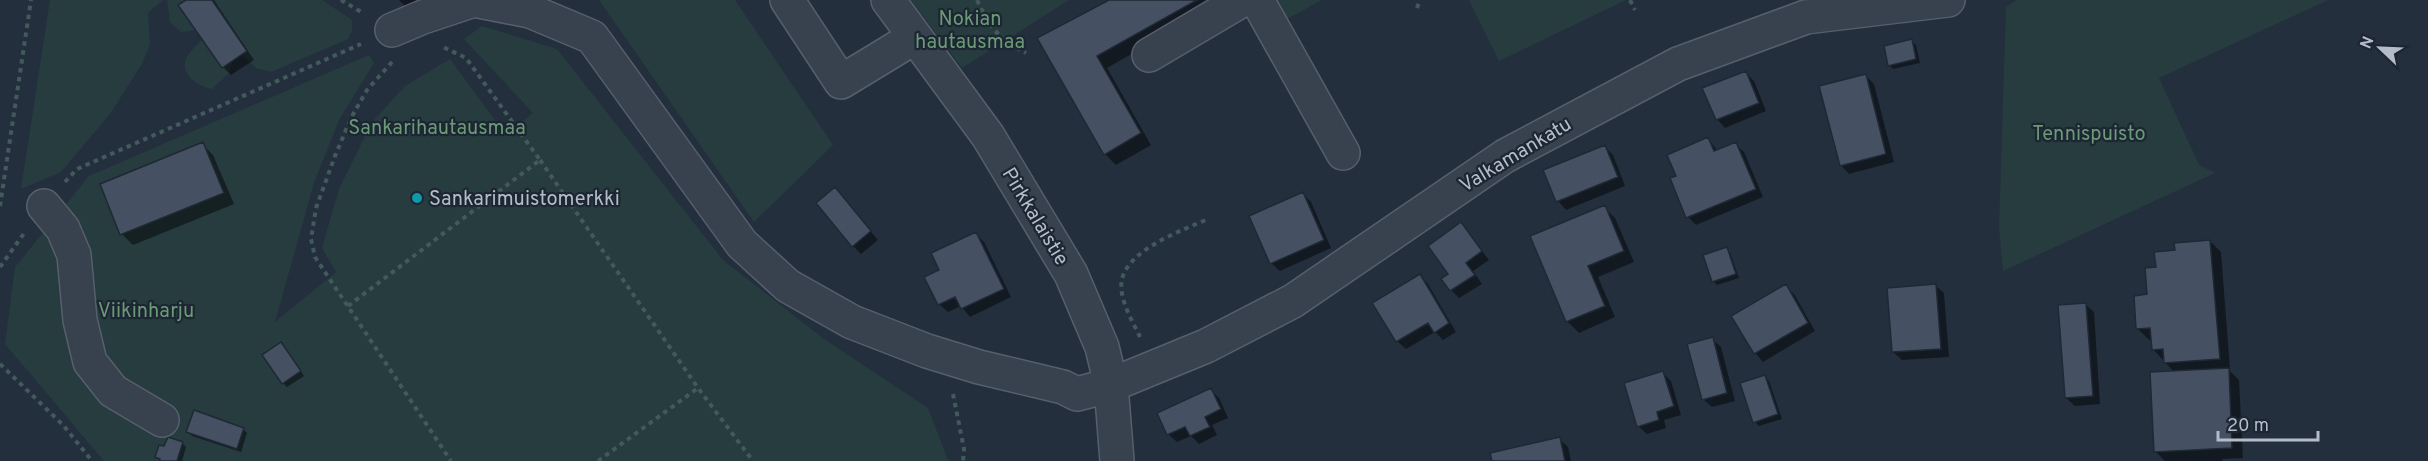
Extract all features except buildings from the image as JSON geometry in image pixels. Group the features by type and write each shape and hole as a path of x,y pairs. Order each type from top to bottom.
{"street":[{"name":"Valkamankatu","path":"394,44 423,17 474,0 530,11 592,36 742,244 788,286 852,322 945,356 1063,387 1077,394 1111,385 1206,346 1293,301 1505,156 1678,64 1806,17 1948,0"},
{"path":"787,0 841,82 915,37"},
{"name":"Pirkkalaistie","path":"888,0 988,136 1071,274 1102,347 1111,385 1117,461"},
{"path":"1149,55 1242,0"},
{"path":"1257,0 1343,153"},
{"path":"44,206 63,229 74,255 80,320 90,362 113,391 162,420"}],"path":[{"path":"0,206 31,0"},
{"path":"977,0 988,22 1003,41 1026,53"},
{"path":"1417,8 1420,0"},
{"path":"1630,0 1635,10"},
{"path":"423,17 428,42 452,49 465,58 540,159 698,388 753,461"},
{"path":"0,267 44,206 77,169 394,44"},
{"path":"394,44 351,118 316,208 311,239 315,257 451,461"},
{"path":"348,306 540,159"},
{"path":"1155,367 1128,310 1123,295 1122,280 1129,263 1156,243 1208,219"},
{"path":"945,356 964,449 963,461"},
{"path":"0,364 63,425 92,461"},
{"path":"598,461 698,388"}],"green space":[{"path":"50,0 163,0 148,13 150,44 142,64 110,114 61,172 21,189"},
{"path":"167,0 186,0 179,5 196,30 181,32 170,22"},
{"path":"212,0 322,0 352,20 352,31 348,39 271,72 256,68 242,55 247,50"},
{"path":"599,0 735,0 833,145 754,222"},
{"name":"Nokian hautausmaa","path":"911,0 1069,0 962,68"},
{"path":"1272,0 1322,0 1283,21"},
{"path":"1469,0 1626,0 1499,61"},
{"name":"Tennispuisto","path":"2017,0 2328,0 2159,78 2199,165 2215,173 2003,271 1999,228 2006,7"},
{"path":"482,26 557,49 723,260 824,339 928,408 948,460 951,461 104,461 5,344 15,267 89,176 369,55 374,63 339,120 314,183 275,322 336,272 322,248 339,189 372,122 405,86 450,59 506,135 533,113 464,39"},
{"path":"202,40 222,68 233,60 229,73 212,89 190,78 185,67 188,55"}],"place":[{"name":"Sankarimuistomerkki","path":"417,198"}],"park label":[{"name":"Sankarihautausmaa","path":"437,127"},
{"name":"Viikinharju","path":"146,310"}]}
